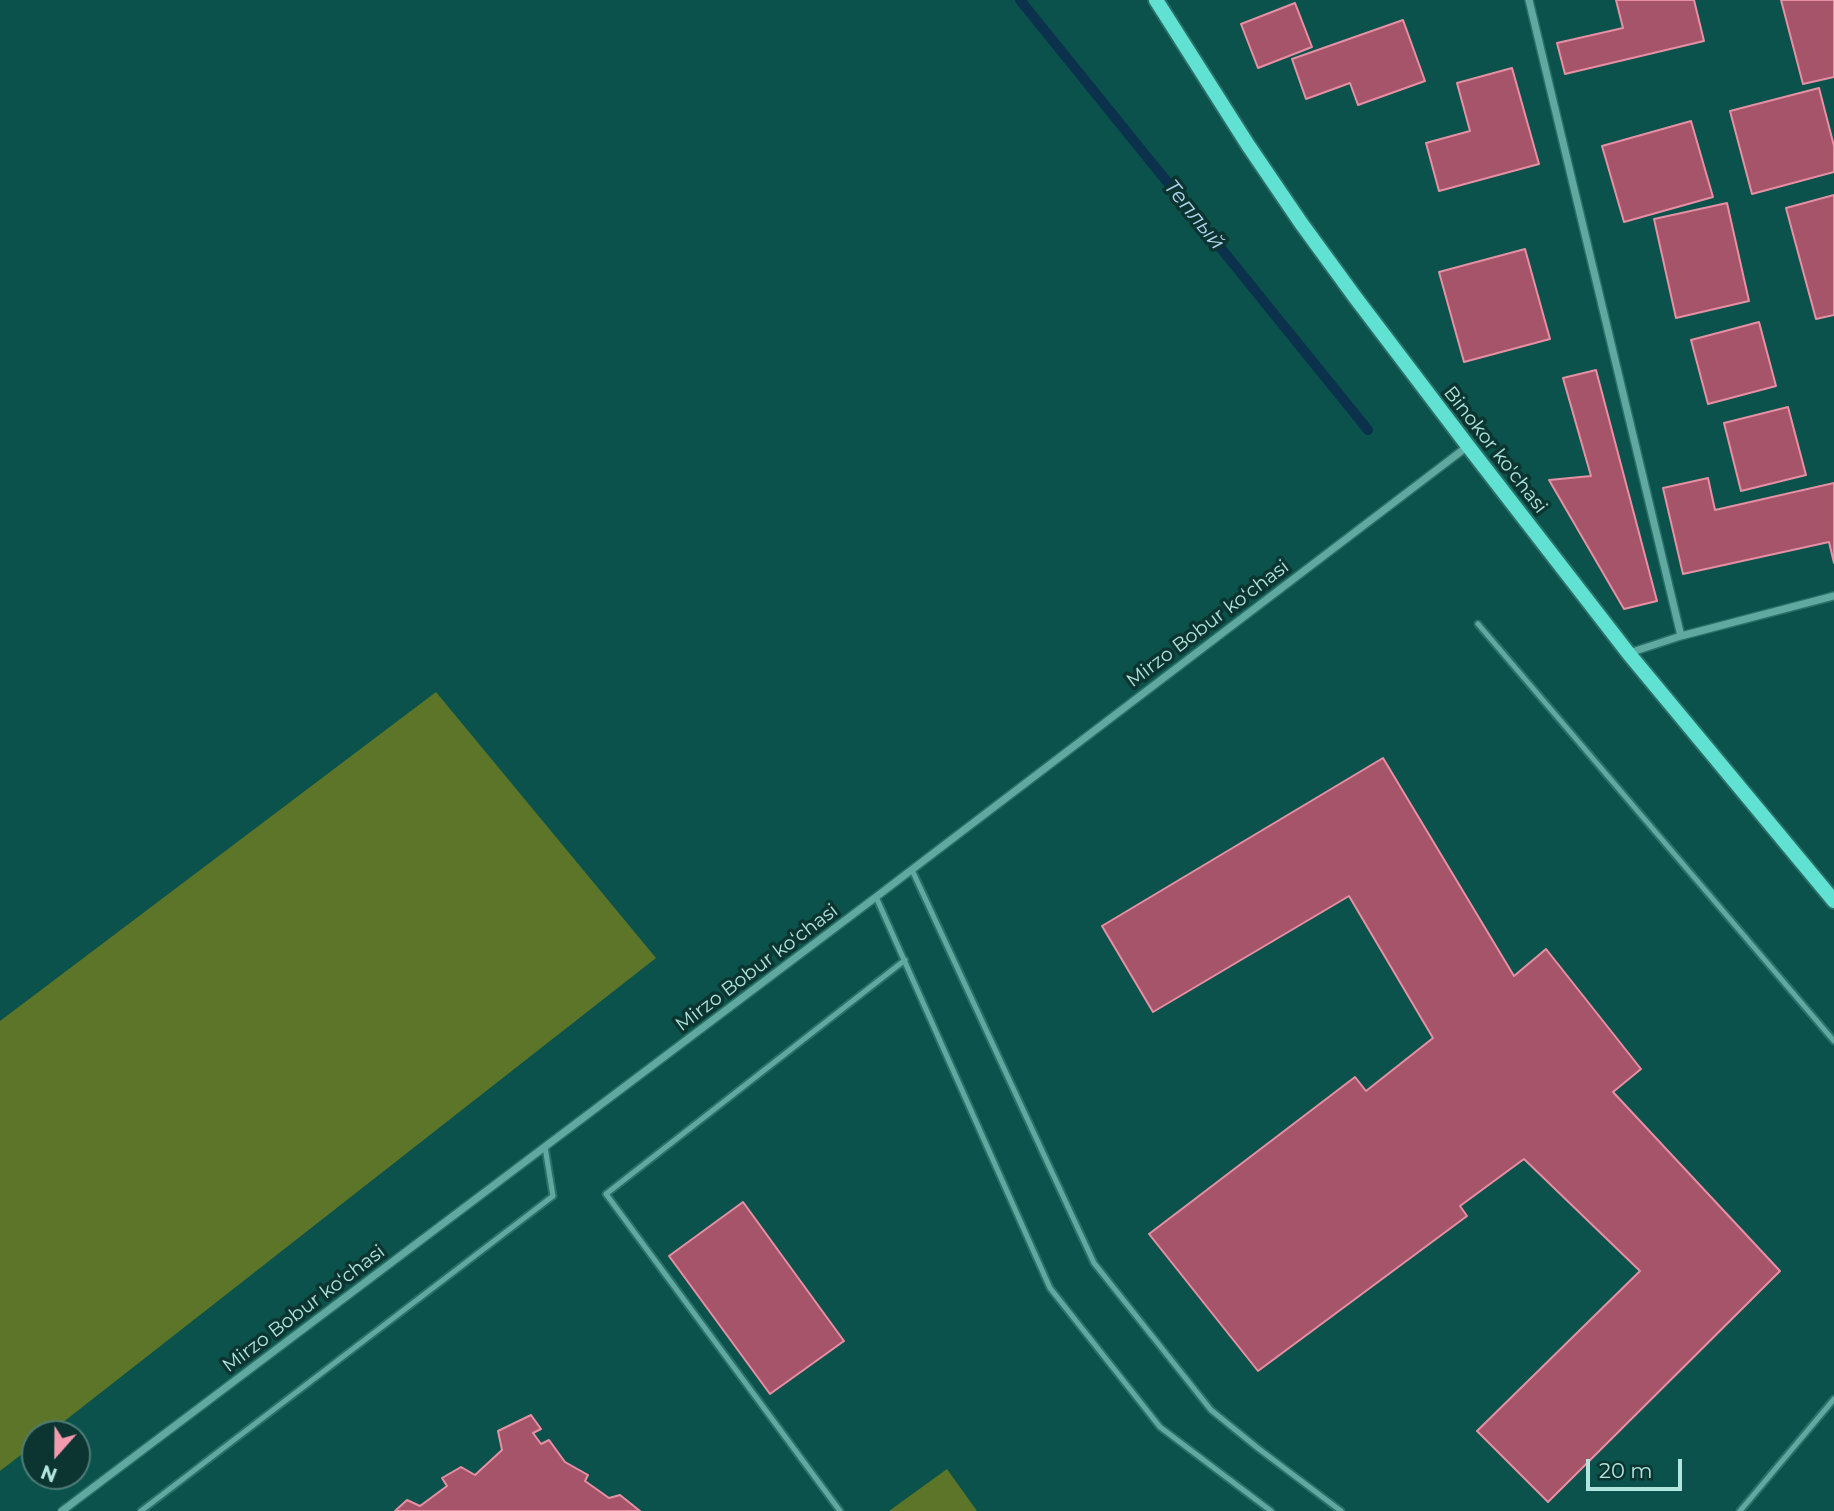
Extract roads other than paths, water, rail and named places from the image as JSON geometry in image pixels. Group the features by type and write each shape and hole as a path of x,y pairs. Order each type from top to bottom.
{"main road":[{"name":"Binokor ko'chasi","path":"1156,0 1301,223 1468,446 1629,654 1834,901"}],"street":[{"path":"1530,0 1681,636"},
{"name":"Mirzo Bobur ko‘chasi","path":"62,1511 912,870 1468,446"},
{"path":"1629,654 1681,636 1834,596"}],"lane":[{"path":"1478,624 1834,1041"},
{"path":"912,870 1094,1263 1211,1410 1341,1511"},
{"path":"876,897 1050,1287 1160,1427 1271,1511"},
{"path":"840,1511 606,1194 905,960"},
{"path":"141,1511 552,1196 545,1147"},
{"path":"1740,1511 1834,1399"}],"waterway":[{"name":"Теплый","path":"1020,0 1368,430"}]}
